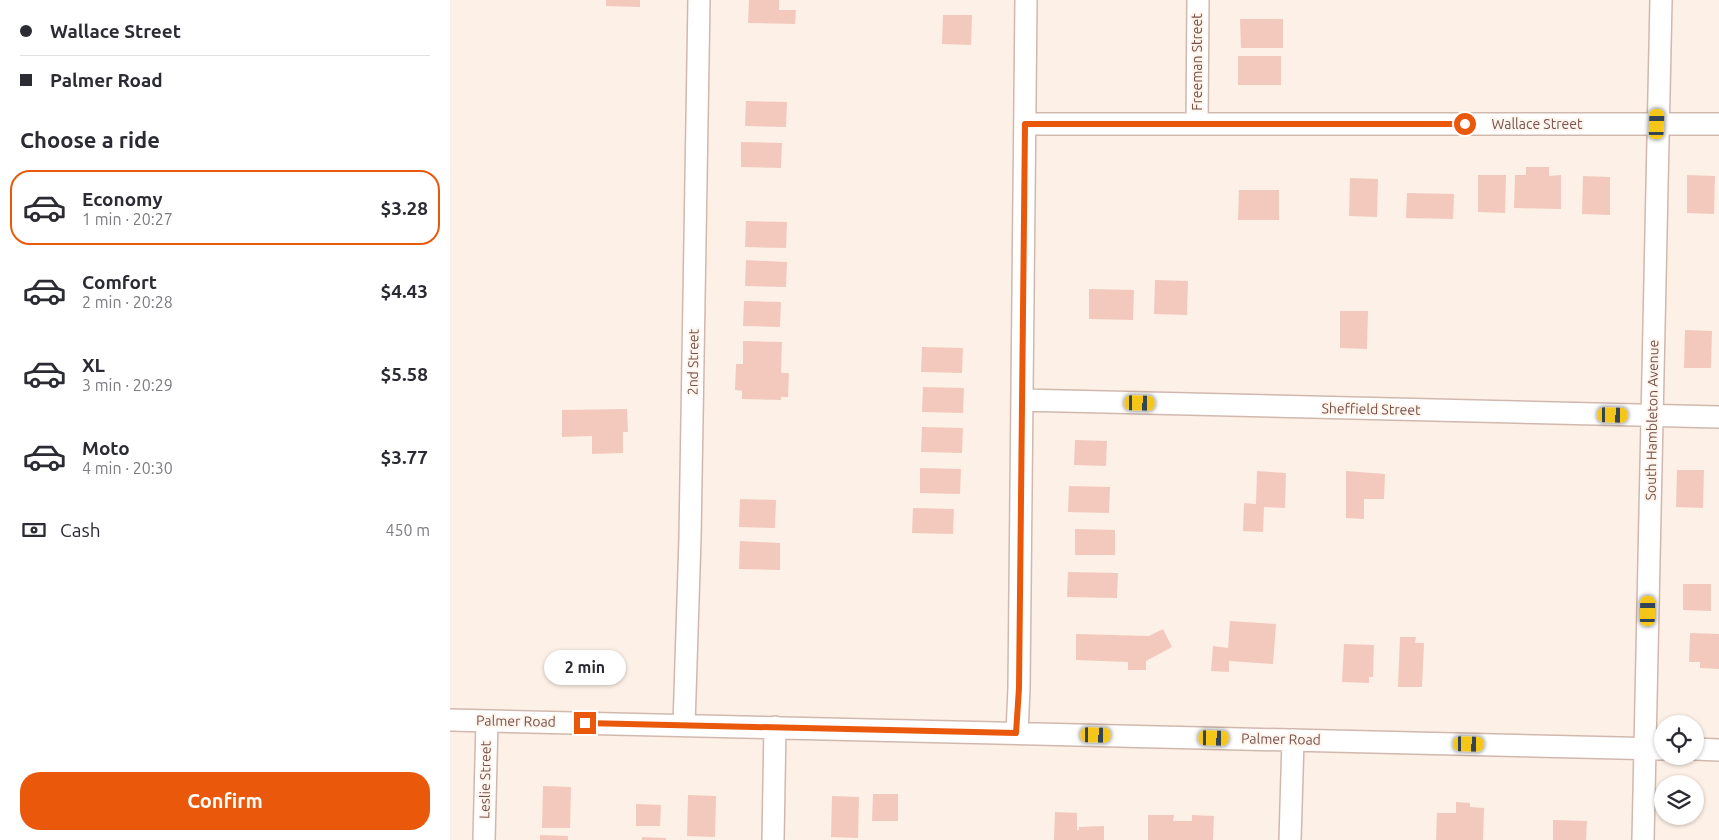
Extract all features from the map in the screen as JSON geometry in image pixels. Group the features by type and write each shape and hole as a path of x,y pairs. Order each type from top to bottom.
{"street":[{"name":"2nd Street","path":"684,725 690,528 699,0"},
{"path":"1016,733 1019,688 1026,0"},
{"name":"Freeman Street","path":"1197,124 1198,0"},
{"name":"South Hambleton Avenue","path":"1643,840 1654,748 1652,416 1661,0"},
{"name":"Wallace Street","path":"1025,124 1719,124"},
{"name":"Sheffield Street","path":"1022,400 1719,417"},
{"name":"Palmer Road","path":"450,720 1654,748"},
{"name":"Leslie Street","path":"484,840 486,721"},
{"path":"773,840 775,728"},
{"path":"1290,840 1293,740"},
{"path":"1704,749 1719,750"}],"building":[{"path":"606,0 640,0 640,7 606,6"},
{"path":"749,0 779,0 779,10 796,10 795,24 748,23"},
{"path":"943,15 972,15 971,45 942,44"},
{"path":"1240,19 1283,19 1283,48 1241,48"},
{"path":"1238,56 1281,56 1281,85 1238,85"},
{"path":"746,101 787,102 786,127 745,126"},
{"path":"741,142 782,143 781,168 741,167"},
{"path":"1526,167 1549,167 1549,176 1561,175 1561,209 1514,208 1515,175 1526,175"},
{"path":"1478,175 1506,175 1505,213 1478,212"},
{"path":"1687,175 1715,176 1714,214 1687,213"},
{"path":"1583,176 1610,177 1610,215 1582,214"},
{"path":"1350,178 1378,179 1377,217 1349,216"},
{"path":"1239,190 1279,190 1279,220 1238,220"},
{"path":"1407,193 1454,194 1453,219 1406,218"},
{"path":"746,221 787,222 786,248 745,247"},
{"path":"746,260 787,262 786,287 745,286"},
{"path":"1155,280 1188,281 1187,315 1154,314"},
{"path":"1089,289 1134,290 1133,320 1089,319"},
{"path":"744,301 781,302 780,327 743,326"},
{"path":"1340,311 1368,311 1367,349 1340,348"},
{"path":"1685,330 1712,331 1711,368 1684,368"},
{"path":"743,341 782,342 781,373 789,373 788,397 781,397 781,400 742,399 742,391 735,390 736,364 743,364"},
{"path":"922,347 963,348 962,373 921,372"},
{"path":"923,387 964,388 963,413 922,412"},
{"path":"627,409 628,432 623,432 623,453 592,454 592,436 562,437 562,410"},
{"path":"922,427 963,428 962,453 921,452"},
{"path":"1075,440 1107,441 1106,466 1074,465"},
{"path":"920,468 961,469 960,494 920,493"},
{"path":"1677,470 1704,470 1703,508 1676,507"},
{"path":"1257,471 1286,473 1285,508 1264,507 1263,532 1243,531 1244,503 1256,504"},
{"path":"1346,471 1385,474 1384,499 1364,499 1364,519 1346,518"},
{"path":"1069,486 1110,487 1109,513 1068,512"},
{"path":"740,499 776,500 775,528 739,527"},
{"path":"913,508 954,509 953,534 912,533"},
{"path":"1075,529 1115,530 1115,555 1075,555"},
{"path":"740,541 780,543 780,570 739,569"},
{"path":"1068,572 1118,573 1117,598 1067,597"},
{"path":"1683,584 1711,584 1711,611 1683,610"},
{"path":"1230,621 1276,624 1273,664 1229,661 1229,672 1211,671 1213,646 1228,648"},
{"path":"1163,629 1172,647 1146,661 1146,670 1128,670 1128,662 1076,660 1076,634 1149,636"},
{"path":"1690,633 1719,634 1719,669 1700,668 1700,662 1689,662"},
{"path":"1400,637 1416,637 1415,643 1424,643 1422,687 1398,687"},
{"path":"1344,644 1374,645 1373,677 1369,677 1369,683 1342,682"},
{"path":"543,786 571,787 570,828 542,828"},
{"path":"873,794 898,794 898,821 872,821"},
{"path":"688,795 716,796 715,837 687,836"},
{"path":"832,796 859,797 858,838 831,837"},
{"path":"1456,802 1470,803 1470,807 1484,808 1483,840 1436,840 1437,813 1456,813"},
{"path":"636,804 661,805 660,826 636,826"},
{"path":"1055,812 1077,813 1077,830 1079,830 1079,827 1104,826 1104,840 1054,840"},
{"path":"1148,815 1174,815 1173,821 1192,821 1192,815 1214,816 1213,840 1148,840"},
{"path":"1553,820 1587,821 1586,840 1553,840"},
{"path":"540,835 568,836 568,840 540,840"},
{"path":"642,837 666,838 666,840 642,840"}],"route":[{"path":"585,723 1016,733 1019,688 1025,124 1465,124"}]}
